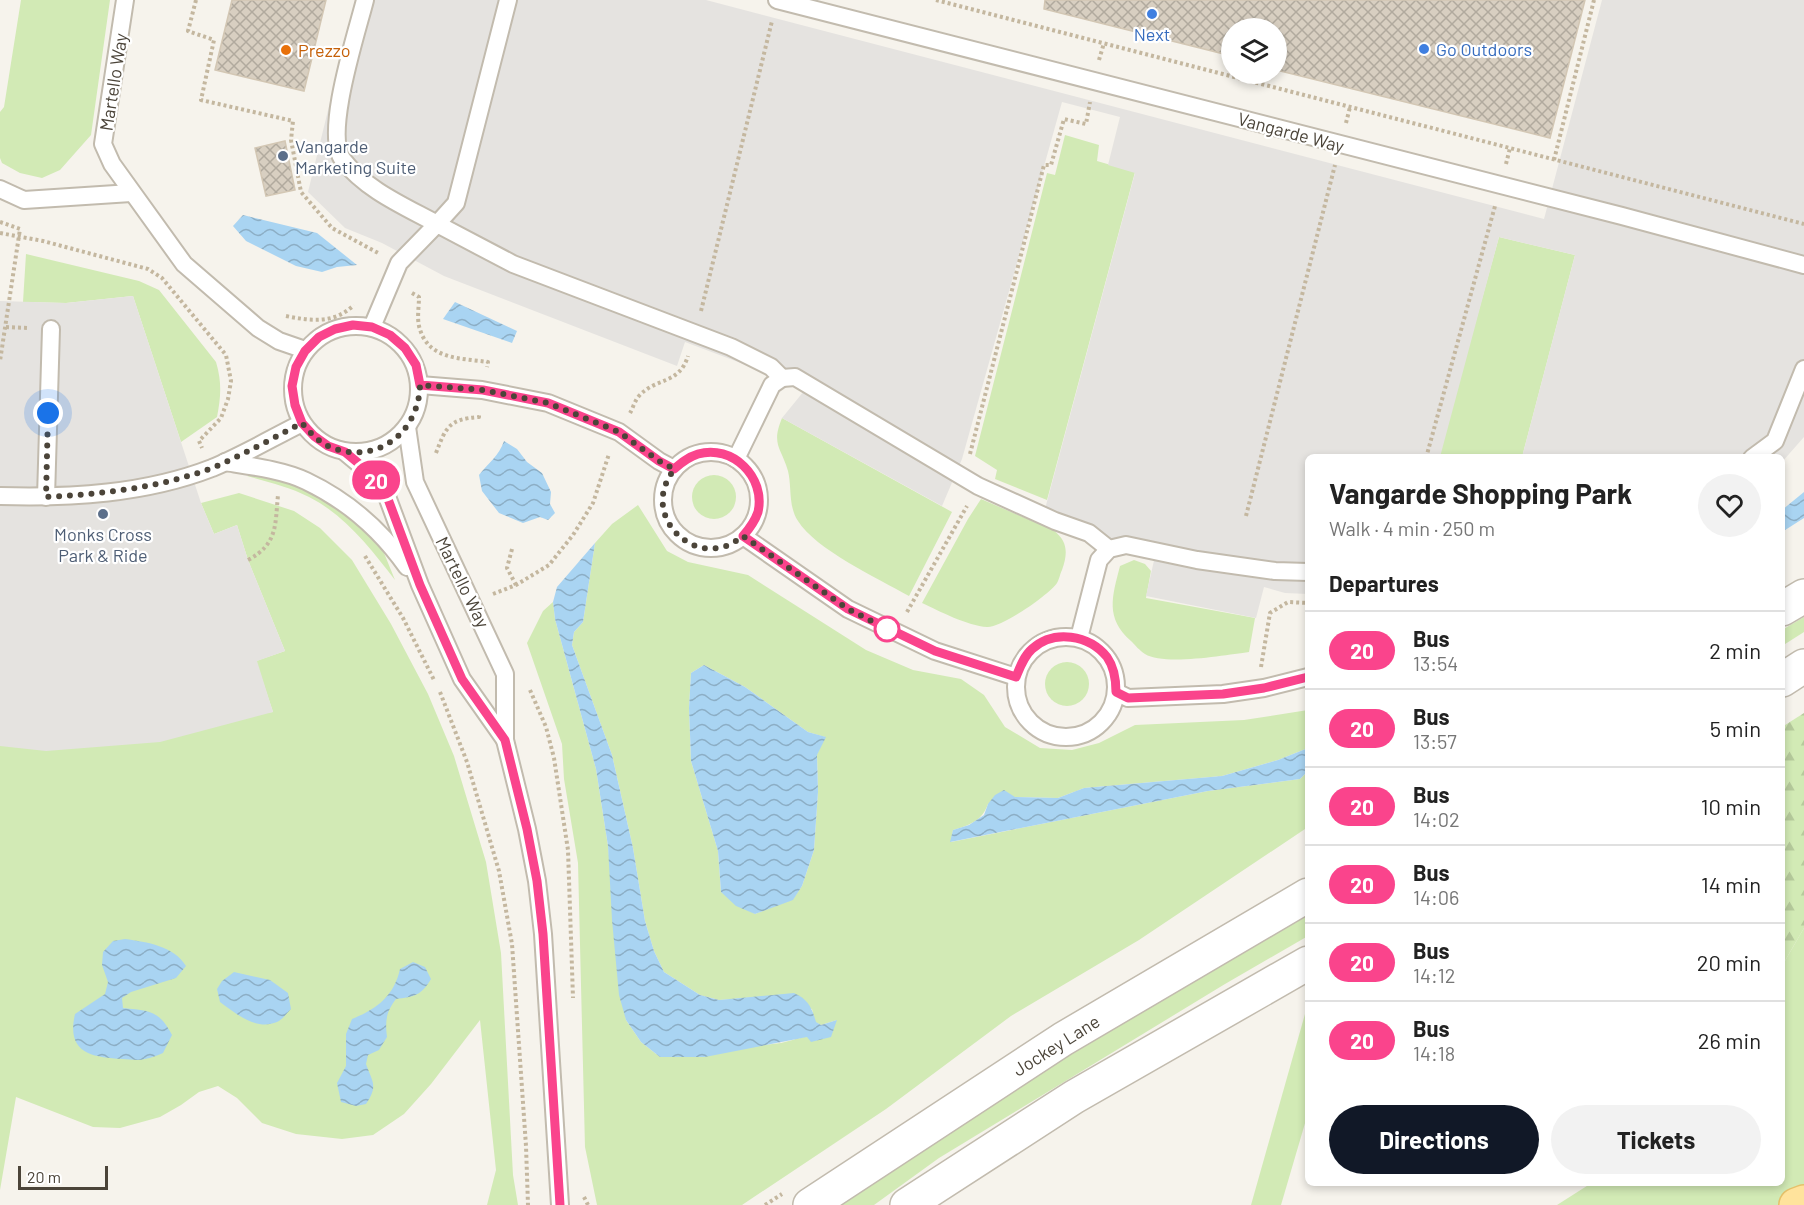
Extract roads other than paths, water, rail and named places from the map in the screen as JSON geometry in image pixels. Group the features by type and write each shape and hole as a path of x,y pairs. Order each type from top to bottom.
{"main road":[{"path":"1796,1205 1804,1202"}],"street":[{"path":"1785,607 1804,596"},
{"path":"1785,678 1804,666"},
{"name":"Jockey Lane","path":"810,1205 1064,1039 1305,897"},
{"path":"907,1205 1074,1097 1305,965"}],"lane":[{"name":"Martello Way","path":"125,0 104,144 112,164 184,264 258,328 279,341 305,351"},
{"path":"365,0 337,113 336,139 341,159 363,181 513,264 695,333 771,367 782,378"},
{"path":"372,327 399,263 456,203 508,0"},
{"name":"Vangarde Way","path":"777,0 1766,254 1804,266"},
{"path":"0,189 24,200 131,193"},
{"path":"353,325 372,327 390,335 405,348 416,365 420,385 418,407 407,427 395,440 380,448 362,453 345,452 328,446 314,436 302,423 295,405 292,386 296,367 305,351 319,337 335,329 353,325"},
{"path":"46,497 51,329"},
{"path":"1757,454 1775,441 1804,369"},
{"path":"736,459 772,385 782,378 795,377 978,486 1055,521 1089,533 1109,549"},
{"path":"420,385 483,390 548,403 619,432 674,469"},
{"path":"0,496 46,497 97,494 153,485 225,462 302,423"},
{"name":"Martello Way","path":"407,427 415,482 505,674 505,740 527,829 543,934 560,1205"},
{"name":"Martello Way","path":"345,452 369,472 385,491 420,585 462,679 505,740"},
{"path":"710,452 736,459 747,469 755,482 759,496 758,511 753,524 743,536 717,549 703,548 677,535 668,524 663,510 662,496 666,482 674,469 684,460 696,454 710,452"},
{"path":"225,462 260,468 305,480 353,508 391,544 420,585"},
{"path":"743,536 848,609 935,651 1016,677"},
{"path":"1079,638 1099,560 1109,549 1126,545 1197,560 1275,571 1305,572"},
{"path":"1063,636 1079,638 1090,642 1108,658 1113,669 1116,692 1105,719 1094,729 1080,735 1066,737 1051,735 1038,729 1027,719 1019,706 1016,677 1022,662 1032,649 1046,640 1063,636"},
{"path":"1116,692 1128,698 1223,694 1264,688 1305,677"}],"water":[{"path":"243,215 317,233 357,265 337,267 322,272 296,266 246,241 233,226"},
{"path":"455,302 517,331 512,343 443,319"},
{"path":"504,441 517,449 527,462 542,473 551,492 550,504 555,513 548,520 540,517 523,523 499,513 482,491 479,475 496,455"},
{"path":"1804,492 1804,518 1785,530 1785,508"},
{"path":"595,543 583,622 574,632 572,645 612,755 633,848 645,921 654,951 664,972 700,995 719,1000 794,993 809,1004 816,1022 821,1025 837,1020 831,1037 811,1042 807,1037 705,1057 660,1057 641,1042 626,1020 619,995 608,846 596,769 555,619 553,602 557,587"},
{"path":"704,665 745,687 808,732 826,737 817,755 818,792 814,850 802,886 793,900 755,914 736,906 721,892 718,851 691,761 689,708 691,673"},
{"path":"1305,749 1305,774 1300,779 1208,791 950,842 953,830 969,825 984,815 995,795 1004,790 1015,797 1058,798 1084,788 1222,776 1278,760"},
{"path":"125,939 167,949 181,959 186,966 176,978 131,992 122,998 123,1008 153,1013 163,1021 172,1035 163,1053 142,1060 100,1057 91,1054 78,1045 74,1037 75,1014 105,994 108,982 102,965 103,952 113,941"},
{"path":"413,962 425,967 431,979 421,992 396,999 390,1008 386,1021 387,1037 379,1050 368,1055 366,1064 373,1088 370,1098 366,1104 356,1106 341,1102 337,1083 346,1066 346,1034 352,1019 377,1006 389,994 400,969"},
{"path":"234,972 270,980 288,993 291,1009 279,1021 269,1024 254,1023 239,1016 220,1002 217,989 222,981"}],"place":[{"name":"Next","path":"1152,14"},
{"name":"Go Outdoors","path":"1424,49"},
{"name":"Prezzo","path":"286,50"},
{"name":"Vangarde Marketing Suite","path":"283,156"},
{"name":"Monks Cross Park & Ride","path":"103,514"}]}
